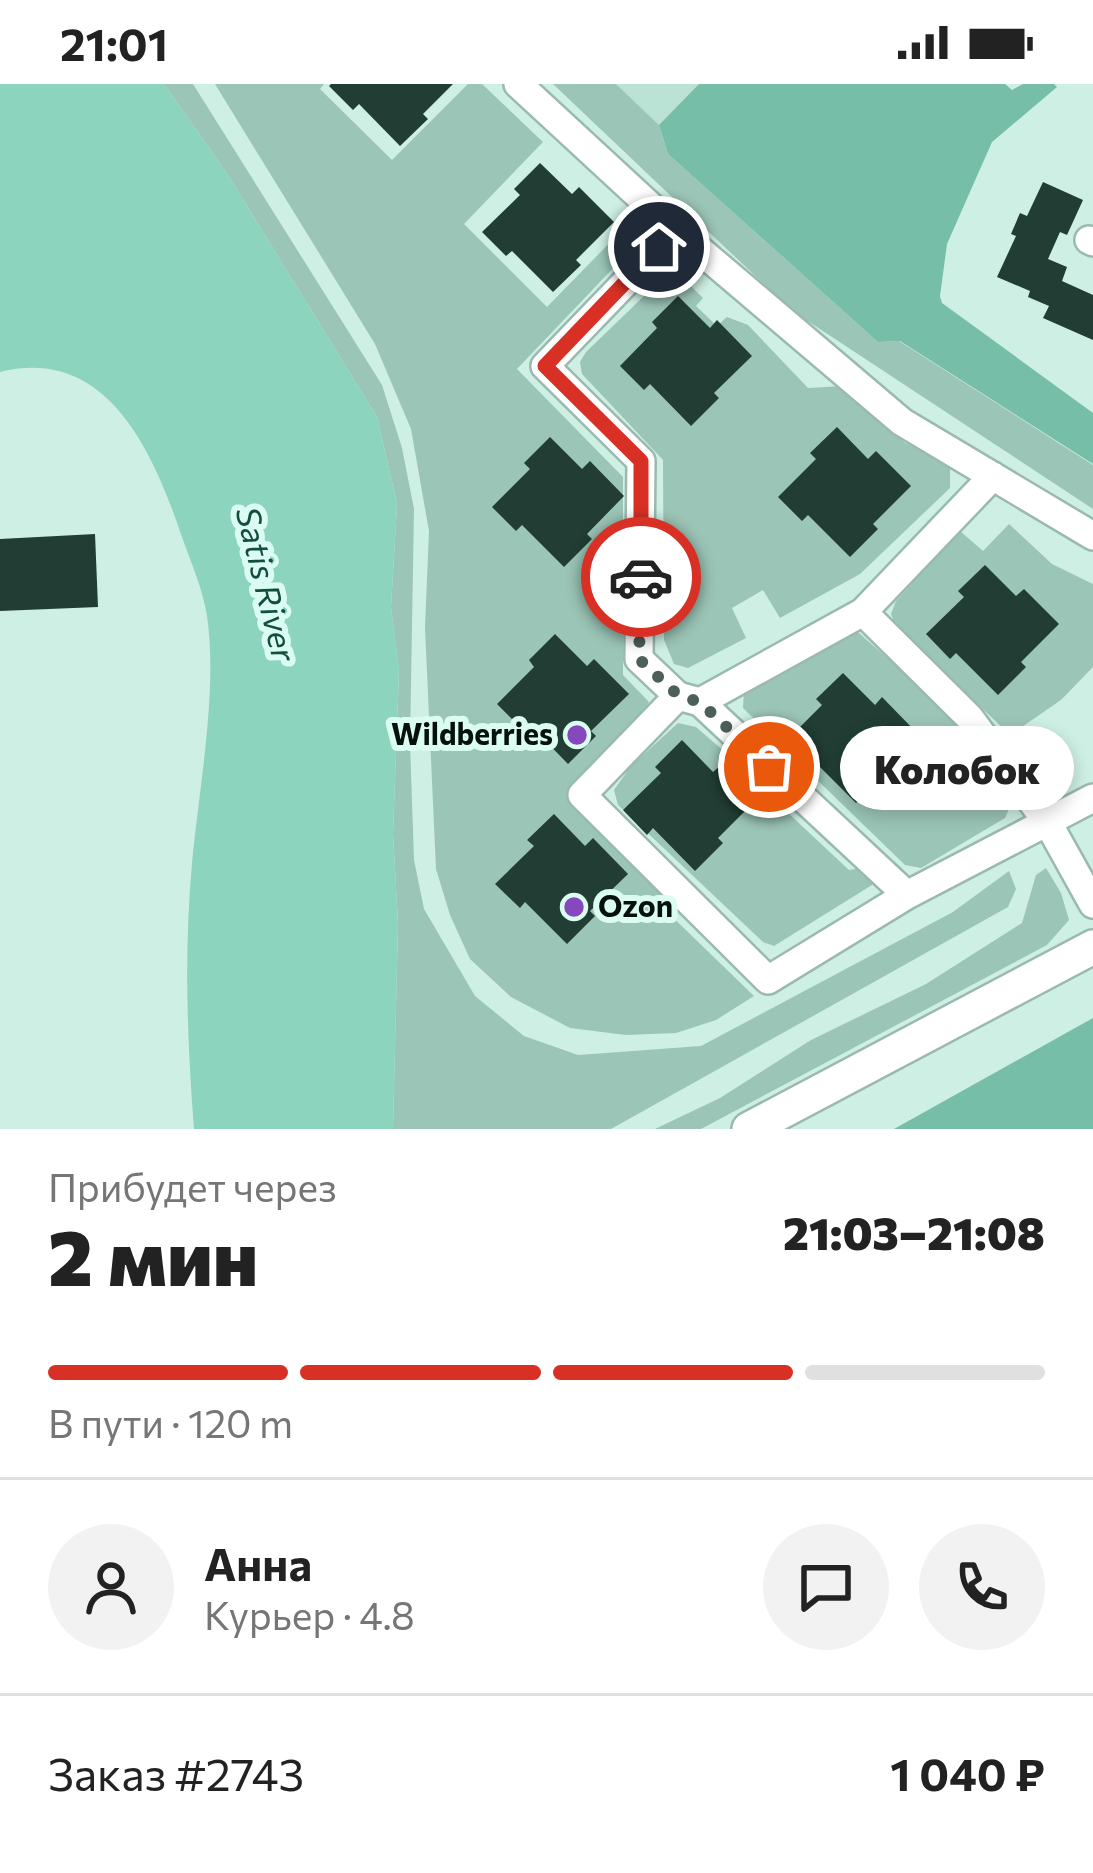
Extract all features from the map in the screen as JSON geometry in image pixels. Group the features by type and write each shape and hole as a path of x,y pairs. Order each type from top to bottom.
{"main road":[{"path":"749,1129 1092,942"}],"lane":[{"path":"518,84 676,230 902,422 1093,536"},
{"path":"676,230 545,366 641,461 639,659 907,895"},
{"path":"993,476 863,612 689,699 582,795 769,980 907,895 1093,798"},
{"path":"863,612 969,717 1048,823 1093,904"}],"shaded area":[{"path":"164,84 193,84 382,385 402,448 414,509 410,743 414,860 424,909 475,996 524,1036 578,1055 701,1046 953,912 1009,871 1016,889 1008,907 611,1129 393,1129 398,923 393,834 399,671 391,607 397,504 377,417 226,172"},
{"path":"215,84 324,84 320,89 392,160 468,84 482,84 543,142 464,224 547,307 627,225 641,239 517,369 623,477 623,675 649,702 638,723 568,796 664,886 659,904 754,996 716,1020 676,1033 626,1035 570,1028 511,997 470,959 436,869 425,628 429,531 411,429 375,344"},
{"path":"553,84 616,84 659,125 668,154 878,342 899,341 1093,465 1093,509 791,310"},
{"path":"616,84 699,84 659,125"},
{"path":"699,84 1005,84 1012,90 1023,84 1054,84 1057,87 992,142 947,244 940,296 942,303 1093,413 1093,464 900,341 878,342 668,154 659,125"},
{"path":"673,268 703,298 696,306 717,326 727,317 748,325 808,388 844,386 905,443 950,469 950,488 860,574 780,618 763,590 732,608 746,638 688,668 674,664 664,640 663,460 582,374 580,362"},
{"path":"1009,524 1052,564 1093,584 1093,667 1061,700 1010,735 895,625 891,614 896,601 960,531 983,551"},
{"path":"849,633 859,633 965,727 1009,809 1005,818 921,868 905,865 743,708 744,691"},
{"path":"678,723 696,727 762,784 768,780 787,797 787,812 849,870 868,867 875,876 872,885 774,946 763,942 618,805 614,790 631,766"},
{"path":"1046,868 1061,893 1069,920 1047,945 701,1129 655,1129 720,1098 811,1040 926,984 1022,923 1036,875"},
{"path":"1093,1018 1093,1129 894,1129"}],"water":[{"name":"Satis River","path":"0,84 164,84 226,172 377,417 397,504 391,607 399,670 393,834 398,923 393,1129 194,1129 188,930 209,707 205,606 157,472 121,413 98,390 70,375 38,368 0,372"}],"building":[{"path":"331,84 453,84 423,114 428,119 400,146 359,104 353,110"},
{"path":"540,163 572,194 579,187 614,222 576,260 581,265 553,292 512,251 506,256 482,232 520,195 514,189"},
{"path":"1043,182 1083,200 1067,235 1060,232 1048,259 1067,267 1062,281 1093,295 1093,340 1043,318 1049,306 1028,297 1030,291 997,277 1016,236 1011,234 1020,213 1027,216"},
{"path":"678,296 710,328 717,320 752,356 714,393 719,398 691,426 650,384 644,390 620,366 657,328 652,322"},
{"path":"837,427 868,459 876,451 911,486 873,524 878,529 850,557 808,515 802,521 778,497 816,459 810,453"},
{"path":"550,437 582,469 590,461 624,496 587,534 592,539 564,567 522,525 516,531 492,507 530,469 524,463"},
{"path":"95,534 98,607 0,611 0,539"},
{"path":"985,565 1016,596 1024,589 1059,624 1021,662 1026,667 998,695 956,653 950,659 926,634 964,597 958,591"},
{"path":"555,634 587,666 594,659 629,694 591,731 596,736 568,764 527,722 521,728 497,704 534,667 529,660"},
{"path":"843,673 875,705 882,697 917,733 879,770 884,775 856,803 814,761 808,767 784,743 822,705 816,699"},
{"path":"682,740 713,772 721,765 756,800 718,838 723,843 695,871 653,828 647,835 623,810 661,773 655,767"},
{"path":"554,814 585,846 593,838 628,874 590,911 595,916 567,944 525,902 520,908 495,884 534,846 527,840"}],"way so far":[{"path":"641,577 639,659 679,696 700,702 769,767"}],"place":[{"name":"Wildberries","path":"577,735"},
{"name":"Колобок","path":"769,767"},
{"name":"Ozon","path":"574,907"}],"route":[{"path":"641,577 641,461 545,366 659,247"}]}
